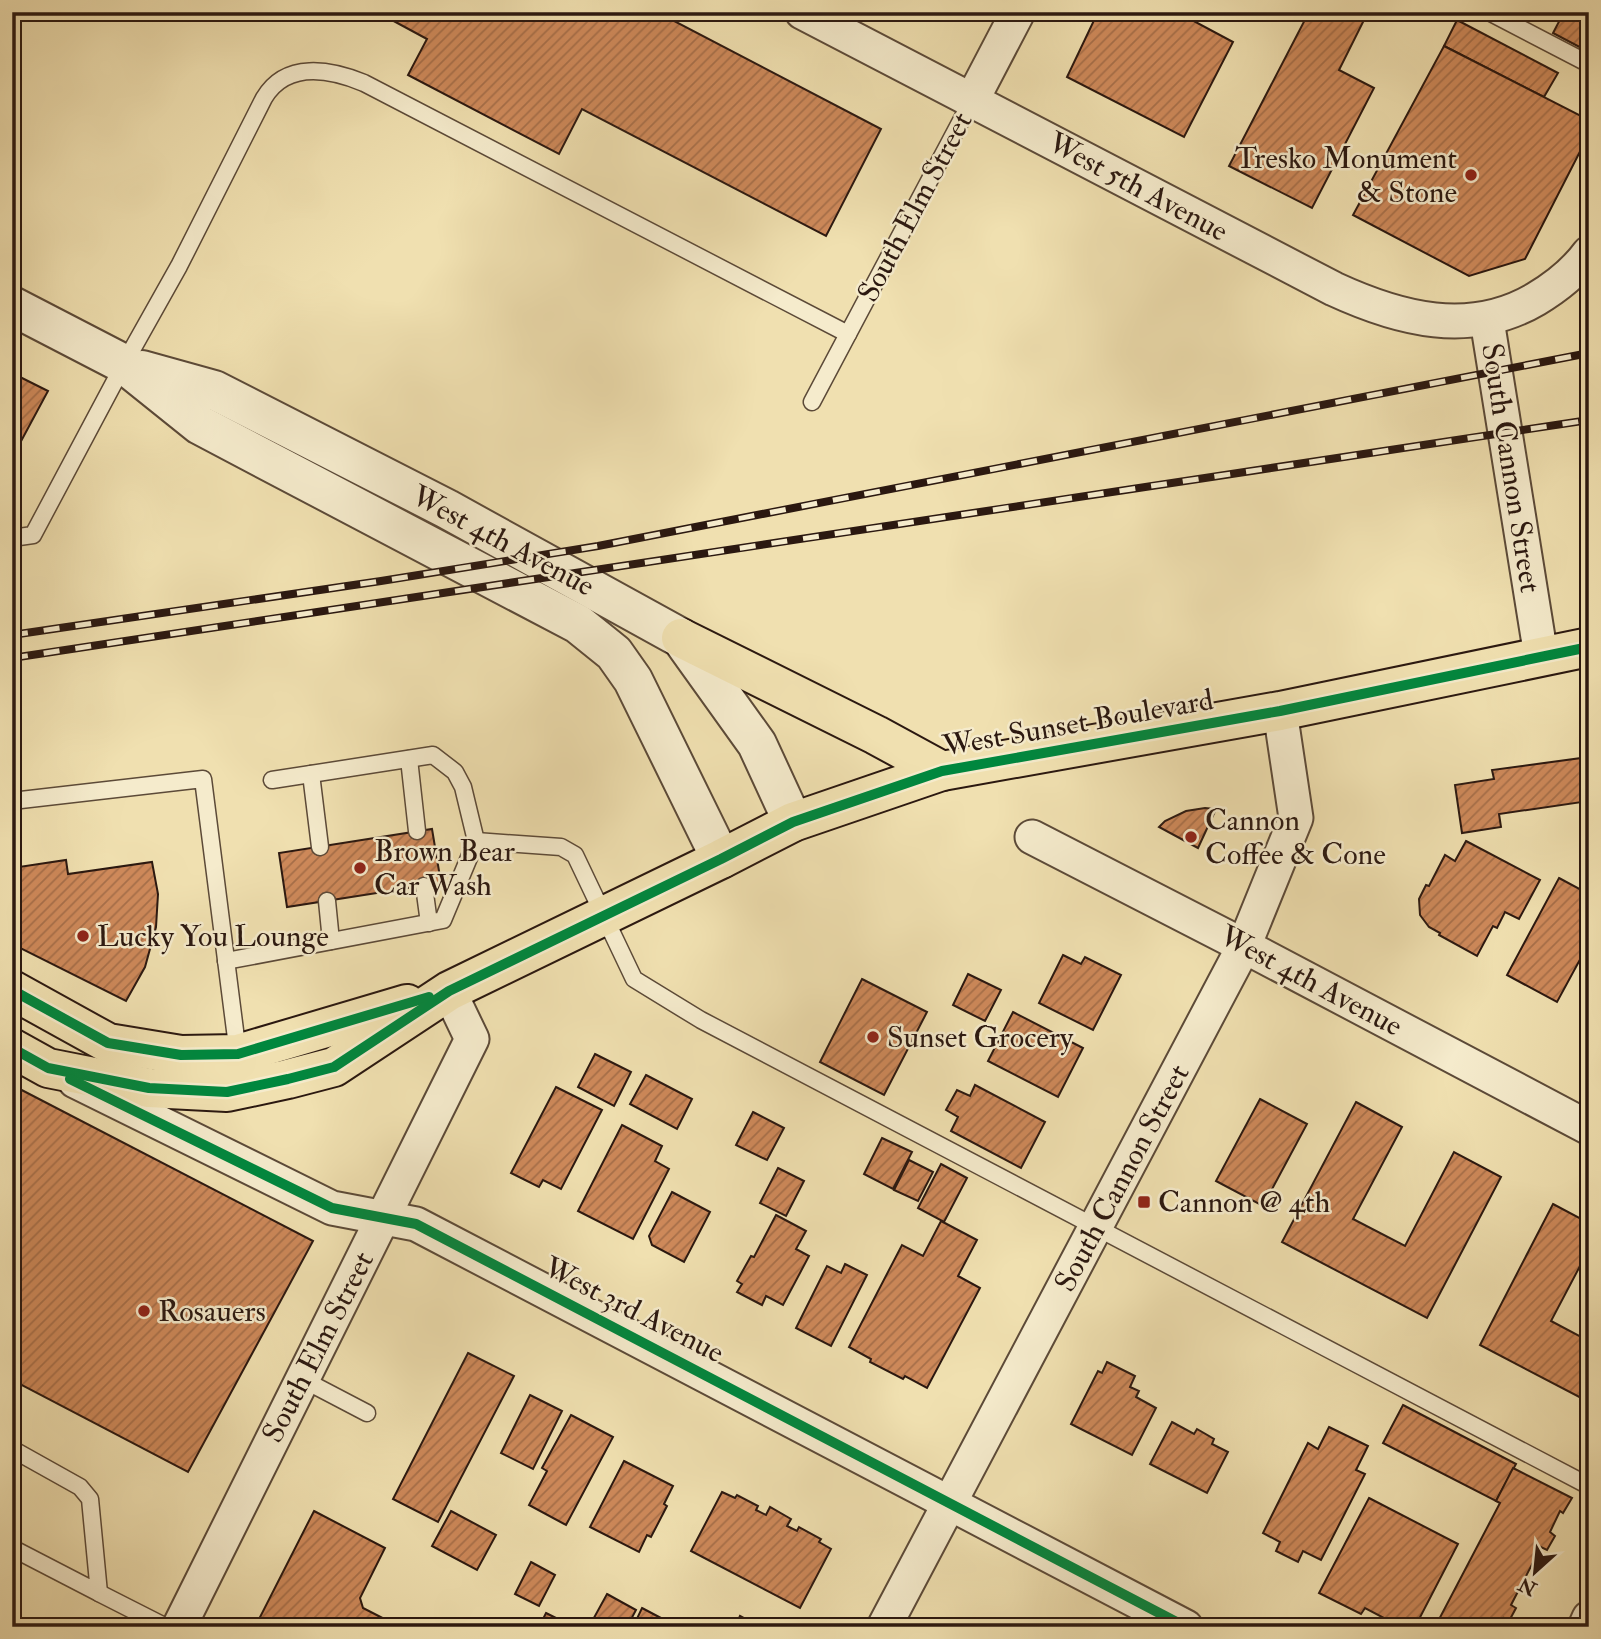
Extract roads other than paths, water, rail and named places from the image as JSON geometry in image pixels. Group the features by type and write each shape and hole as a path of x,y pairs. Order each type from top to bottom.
{"main road":[{"path":"681,638 876,735 942,771"},
{"name":"West Sunset Boulevard","path":"12,1048 48,1068 149,1088 227,1092 334,1067 449,991 793,822 942,771 1280,711 1589,647"},
{"name":"West Sunset Boulevard","path":"26,998 108,1043 181,1055 238,1054 449,991"}],"street":[{"name":"West 5th Avenue","path":"802,12 1359,301 1411,317 1487,320"},
{"name":"South Elm Street","path":"972,100 1018,12"},
{"name":"South Cannon Street","path":"1541,656 1487,320 1524,306 1551,290 1589,253"},
{"name":"West 4th Avenue","path":"12,306 124,364 214,390 447,509 681,638 757,744 793,822"},
{"name":"West 4th Avenue","path":"124,364 200,425 538,601 600,640 614,653 634,680 721,859"},
{"name":"South Cannon Street","path":"884,1627 1244,946 1296,818 1280,711"},
{"name":"West 4th Avenue","path":"1032,837 1589,1128"},
{"name":"South Elm Street","path":"178,1627 472,1039 449,991"},
{"name":"West 3rd Avenue","path":"48,1068 332,1208 416,1224 1186,1627"},
{"path":"1584,1627 1589,1618"}],"lane":[{"path":"1489,12 1589,64"},
{"path":"12,538 33,535 179,267 270,88 296,73 330,71 376,90 848,334"},
{"name":"South Elm Street","path":"812,402 972,100"},
{"path":"226,961 443,920 476,841 463,788 455,772 433,755 272,780"},
{"path":"409,759 417,831"},
{"path":"311,774 320,847"},
{"path":"12,801 203,779 238,1054"},
{"path":"476,841 561,847 575,855 634,979 701,1020 1589,1486"},
{"path":"424,886 429,923"},
{"path":"327,901 331,941"},
{"path":"302,1379 367,1413"},
{"path":"12,1449 80,1486 90,1499 99,1593"},
{"path":"12,1548 166,1627"}],"railway":[{"path":"12,635 598,546 1589,353"},
{"path":"12,658 1589,420"}],"place":[{"name":"Tresko Monument & Stone","path":"1471,175"},
{"name":"Cannon Coffee & Cone","path":"1191,837"},
{"name":"Brown Bear Car Wash","path":"360,868"},
{"name":"Lucky You Lounge","path":"83,936"},
{"name":"Sunset Grocery","path":"873,1037"},
{"name":"Cannon @ 4th","path":"1144,1202"},
{"name":"Rosauers","path":"144,1311"}]}
